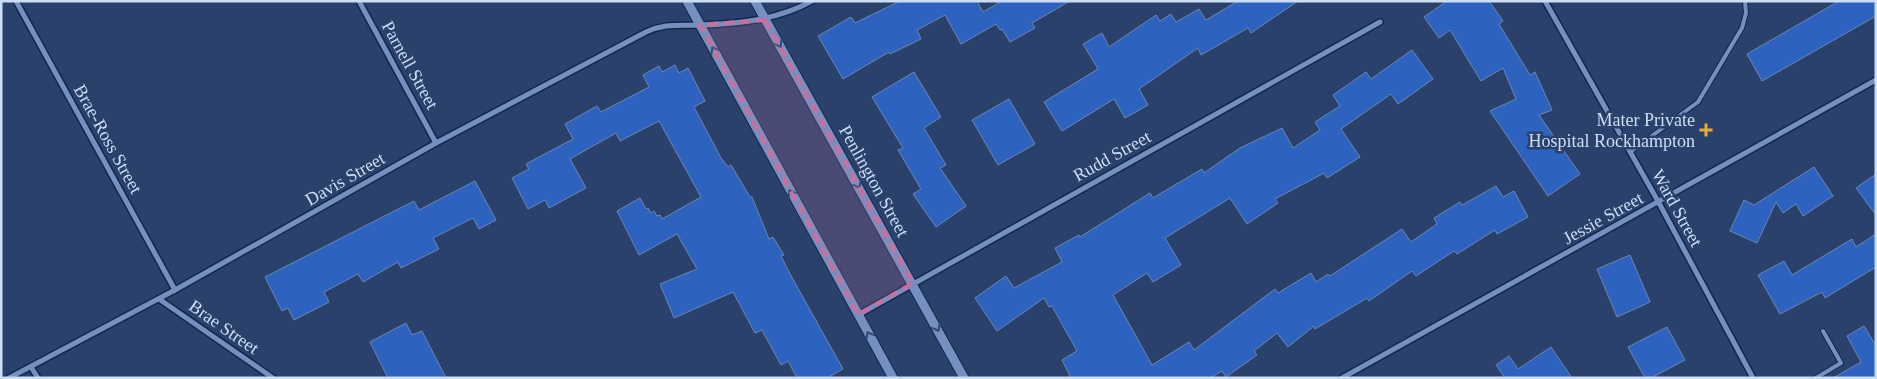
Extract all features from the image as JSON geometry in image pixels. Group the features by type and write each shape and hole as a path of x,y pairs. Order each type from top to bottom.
{"street":[{"name":"Brae-Ross Street","path":"16,1 176,290"},
{"name":"Parnell Street","path":"359,1 436,142"},
{"path":"687,1 893,378"},
{"name":"Penlington Street","path":"755,1 964,378"},
{"name":"Davis Street","path":"10,378 176,290 436,142 662,25 700,25 765,20 794,11 812,1"},
{"name":"Ward Street","path":"1545,1 1659,203 1753,378"},
{"name":"Rudd Street","path":"858,315 1380,22"},
{"name":"Jessie Street","path":"1342,378 1659,203 1876,80"},
{"name":"Brae Street","path":"159,299 273,378"},
{"path":"32,367 38,378"}],"lane":[{"path":"1630,152 1698,102 1742,28 1746,13 1744,1"},
{"path":"1816,378 1841,364 1823,331"}],"highlighted area":[{"path":"765,20 913,283 858,315 700,25"}],"building":[{"path":"900,1 977,1 983,12 1002,1 1070,1 1032,23 1035,28 1010,42 1002,29 1000,30 996,24 961,44 945,15 917,30 921,39 890,54 889,52 843,79 818,36 851,17 855,23"},
{"path":"1238,1 1298,1 1251,33 1248,28 1201,55 1198,48 1139,89 1148,105 1125,118 1114,99 1062,131 1044,102 1098,69 1083,44 1102,33 1109,47 1156,15 1160,21 1171,14 1176,22 1199,9 1206,20"},
{"path":"1447,1 1489,1 1503,21 1499,24 1530,75 1535,72 1552,110 1539,115 1580,174 1548,196 1490,111 1516,99 1503,68 1481,81 1450,30 1439,38 1424,17"},
{"path":"1839,1 1876,1 1876,16 1762,81 1747,54"},
{"path":"1412,50 1433,79 1398,104 1391,94 1341,129 1360,157 1327,178 1324,173 1275,199 1278,203 1247,224 1230,198 1165,238 1181,265 1153,282 1147,273 1113,295 1152,365 1189,342 1194,350 1275,289 1278,293 1311,273 1316,282 1328,274 1330,276 1402,229 1411,242 1437,224 1434,218 1460,202 1462,205 1496,186 1503,197 1514,191 1528,217 1497,234 1495,230 1457,254 1454,251 1416,276 1412,271 1369,301 1367,298 1315,329 1314,326 1288,347 1277,333 1254,351 1257,355 1226,377 1222,371 1210,378 1071,378 1062,360 1077,351 1052,306 1049,307 1044,298 997,331 975,298 1006,276 1014,288 1062,262 1055,248 1079,235 1080,237 1150,193 1153,198 1202,169 1204,173 1240,148 1282,128 1293,148 1320,130 1315,122 1340,106 1333,95 1366,72 1371,79"},
{"path":"675,65 679,73 688,68 705,101 694,107 721,158 728,167 731,165 750,197 752,197 769,239 773,237 784,255 781,256 790,274 843,369 827,378 797,378 788,361 781,365 762,330 755,333 733,292 674,318 660,284 697,269 677,234 639,255 617,211 640,198 646,209 648,208 651,213 654,211 662,219 701,197 659,121 620,141 616,133 570,159 586,188 549,208 545,200 528,209 512,178 529,169 526,164 573,139 565,124 597,106 601,112 649,87 643,75 659,66 662,72"},
{"path":"914,72 941,117 924,128 946,165 940,168 966,206 936,227 913,194 921,189 898,150 903,148 872,97"},
{"path":"1009,99 1035,144 998,165 972,120"},
{"path":"1814,167 1833,196 1803,216 1796,204 1783,213 1776,202 1757,243 1730,231 1744,200 1754,205"},
{"path":"1876,174 1876,215 1856,188"},
{"path":"475,181 496,220 479,229 473,218 433,238 439,249 401,268 398,262 363,282 358,274 324,292 329,302 294,320 288,308 282,311 265,277 414,201 419,210"},
{"path":"1876,234 1876,267 1825,298 1822,292 1780,314 1758,275 1784,261 1792,275 1852,239 1856,247"},
{"path":"1630,255 1650,302 1617,317 1597,269"},
{"path":"406,323 412,335 422,331 446,378 388,378 370,342"},
{"path":"1864,326 1876,346 1876,378 1833,378 1861,362 1847,336"},
{"path":"1667,327 1685,360 1651,378 1645,378 1628,347"},
{"path":"1551,347 1572,378 1505,378 1496,365 1509,356 1518,369"}],"place":[{"name":"Mater Private Hospital Rockhampton","path":"1706,130"}]}
